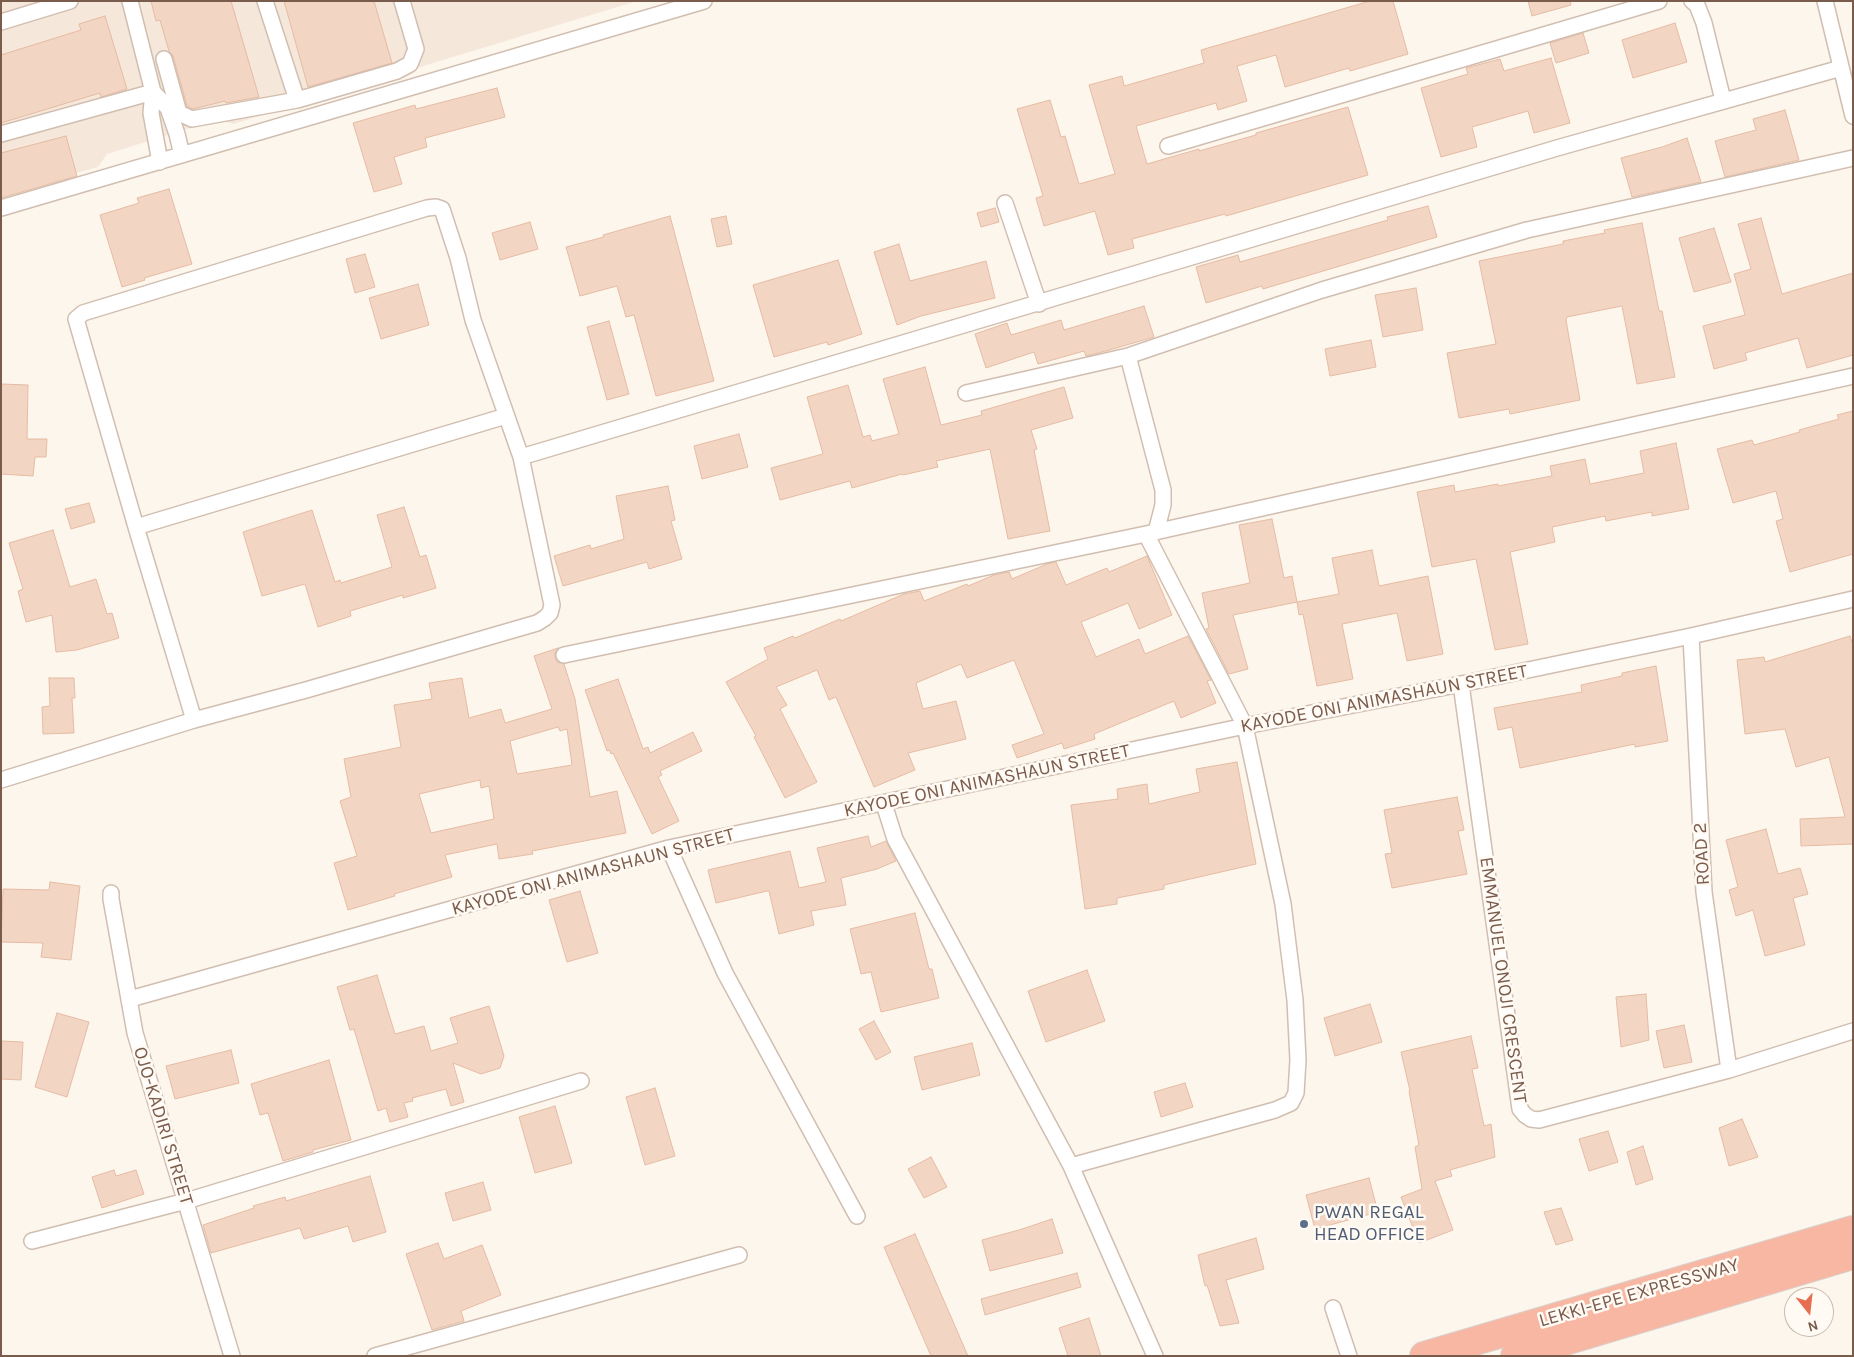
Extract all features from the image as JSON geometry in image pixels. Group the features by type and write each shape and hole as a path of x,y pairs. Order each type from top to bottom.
{"highway":[{"name":"LEKKI-EPE EXPRESSWAY","path":"1424,1356 1853,1230"},
{"name":"LEKKI-EPE EXPRESSWAY","path":"1515,1356 1853,1256"}],"street":[{"path":"1,22 70,1"},
{"path":"130,1 153,92 151,113 160,162"},
{"path":"265,1 297,100"},
{"path":"164,59 179,113 192,119 297,100 397,71 410,64 416,49 402,1"},
{"path":"1,208 160,162 669,6 704,1"},
{"path":"1168,146 1658,1"},
{"path":"1692,1 1697,5 1704,23 1723,100"},
{"path":"1825,1 1853,116"},
{"path":"521,457 1557,148 1841,68"},
{"path":"1,134 153,92"},
{"path":"153,92 168,108 182,154"},
{"path":"966,393 1128,356 1322,290 1527,230 1853,158"},
{"path":"1005,203 1039,304"},
{"path":"1,780 194,720 306,690 537,623 546,618 550,613 552,605 521,457 473,320 458,258 442,209 436,207 427,208 80,316 76,319 194,720"},
{"path":"1071,1166 1275,1110 1290,1103 1296,1093 1298,1060 1295,1000 1283,904 1245,726 1151,533 1163,505 1163,490 1128,356"},
{"path":"564,656 1151,533 1853,376"},
{"path":"136,528 506,416"},
{"name":"KAYODE ONI ANIMASHAUN STREET","path":"130,999 669,848 884,804 984,780 1691,636 1853,599"},
{"name":"ROAD 2","path":"1691,636 1704,892 1729,1070"},
{"name":"EMMANUEL ONOJI CRESCENT","path":"1461,684 1520,1110 1531,1119 1539,1120 1729,1070 1853,1031"},
{"path":"884,804 895,839 1071,1166 1155,1356"},
{"path":"669,848 725,973 857,1216"},
{"name":"OJO-KADIRI STREET","path":"112,893 111,899 135,1033 232,1356"},
{"path":"32,1241 186,1201 581,1081"},
{"path":"375,1356 739,1256"},
{"path":"1333,1308 1349,1356"}],"shaded area":[{"path":"1,1 637,1 233,124 219,119 107,154 98,167 1,193"}],"building":[{"path":"151,1 231,1 259,97 226,103 225,101 193,109 187,106 173,56 169,51 160,20 156,21"},
{"path":"284,1 374,1 392,63 308,87"},
{"path":"1370,1 1393,1 1408,54 1350,71 1349,68 1285,87 1276,55 1237,66 1247,101 1218,110 1216,103 1136,126 1147,164 1256,135 1256,133 1348,107 1368,175 1226,216 1225,214 1132,239 1134,248 1108,255 1095,211 1044,226 1036,198 1043,196 1017,109 1050,100 1061,137 1065,136 1079,184 1115,174 1089,85 1122,76 1124,86 1204,63 1201,50"},
{"path":"1528,1 1570,1 1571,5 1532,16"},
{"path":"105,16 127,89 101,97 100,93 1,123 1,55 81,30 79,24"},
{"path":"1675,23 1687,62 1633,78 1622,40"},
{"path":"1583,33 1589,53 1556,63 1550,43"},
{"path":"1551,58 1570,123 1534,133 1528,111 1472,127 1477,147 1441,157 1421,88 1468,74 1466,68 1500,59 1504,71"},
{"path":"497,88 505,117 425,138 427,147 394,157 402,184 374,192 353,123 415,105 416,109"},
{"path":"1785,110 1799,160 1725,177 1715,141 1756,130 1753,119"},
{"path":"66,136 77,176 1,198 1,153"},
{"path":"1687,138 1701,182 1632,197 1621,158"},
{"path":"169,189 192,264 144,278 145,280 122,287 100,215 139,203 137,198"},
{"path":"1428,206 1437,237 1263,289 1262,286 1206,303 1196,267 1238,255 1240,262 1388,220 1387,217"},
{"path":"995,208 999,222 981,227 977,213"},
{"path":"670,216 714,381 656,396 634,315 626,317 617,286 580,296 566,247"},
{"path":"726,216 732,244 717,247 711,219"},
{"path":"1761,218 1782,294 1853,273 1853,355 1807,368 1798,338 1745,353 1747,360 1714,369 1703,326 1745,315 1734,274 1751,269 1738,224"},
{"path":"530,222 538,249 500,260 492,233"},
{"path":"1642,223 1659,311 1662,311 1675,377 1637,384 1622,306 1567,317 1580,400 1510,414 1509,409 1459,418 1447,353 1496,344 1479,261 1563,244 1563,241 1605,233 1604,230"},
{"path":"1714,228 1731,282 1694,292 1679,238"},
{"path":"899,244 910,281 986,261 995,298 921,316 897,325 874,252"},
{"path":"365,254 375,287 355,293 346,259"},
{"path":"838,260 862,334 828,345 827,342 774,357 753,285"},
{"path":"418,284 429,325 381,339 369,298"},
{"path":"1416,288 1423,330 1383,337 1375,295"},
{"path":"1144,306 1154,337 1086,356 1084,351 1038,364 1034,352 986,368 975,334 1007,323 1011,335 1061,320 1064,330"},
{"path":"609,321 629,394 607,400 587,327"},
{"path":"1371,340 1376,367 1330,376 1325,349"},
{"path":"925,367 941,425 982,415 981,411 1064,387 1073,418 1031,430 1037,449 1034,450 1050,531 1008,539 990,449 936,461 938,467 902,474 852,488 850,481 780,500 771,468 823,454 807,397 848,385 863,437 870,435 872,441 899,434 883,379"},
{"path":"1,384 28,385 27,439 47,439 46,457 35,457 33,476 1,474"},
{"path":"1853,411 1853,554 1790,572 1776,521 1783,519 1776,491 1733,503 1717,449 1752,440 1754,445 1839,419 1837,415"},
{"path":"739,434 748,467 702,479 694,446"},
{"path":"1676,443 1689,509 1652,516 1652,512 1606,521 1605,516 1552,527 1555,542 1510,552 1528,644 1495,650 1476,559 1432,567 1417,492 1454,485 1455,492 1552,476 1550,466 1585,459 1590,484 1644,473 1640,451"},
{"path":"668,486 675,520 671,521 682,559 649,569 647,562 563,586 554,556 590,545 591,549 624,539 616,496"},
{"path":"89,503 95,522 71,529 65,509"},
{"path":"404,507 420,557 426,555 436,588 403,598 403,595 350,611 351,616 318,627 305,584 262,596 243,532 312,510 335,582 340,580 341,583 392,567 377,515"},
{"path":"1272,519 1284,578 1292,576 1297,602 1233,615 1248,669 1229,674 1206,629 1209,628 1202,593 1250,583 1239,525"},
{"path":"53,530 70,587 96,579 107,614 112,613 119,638 77,650 56,652 52,615 26,622 18,591 23,589 9,543"},
{"path":"1372,550 1379,586 1428,576 1443,654 1407,661 1397,613 1342,624 1353,679 1317,686 1303,614 1299,615 1297,602 1339,594 1332,558"},
{"path":"1147,556 1172,615 1139,629 1128,603 1081,622 1096,657 1139,639 1145,654 1188,636 1211,680 1207,681 1216,703 1181,718 1174,701 1094,734 1095,739 1064,749 1062,743 1017,758 1012,745 1044,734 1014,660 967,678 961,664 916,683 923,709 956,701 966,739 908,753 915,770 874,787 836,697 829,700 817,670 776,687 787,705 780,709 817,782 785,798 754,737 756,736 726,682 768,659 764,648 793,636 795,638 840,619 841,621 904,594 920,591 924,601 994,575 1009,572 1012,579 1056,562 1066,585 1107,568 1109,572"},
{"path":"1850,636 1853,645 1853,844 1801,846 1800,819 1845,817 1829,757 1796,767 1785,729 1745,734 1737,660 1764,657 1765,662"},
{"path":"558,648 555,657 557,662 564,664 575,699 590,797 617,791 626,833 532,851 533,854 499,859 497,844 445,855 452,877 348,910 334,863 357,856 340,801 351,797 344,759 401,747 394,705 432,699 429,683 462,678 469,718 501,709 505,723 552,709 534,656","holes":["558,727 560,731 567,729 572,765 517,774 510,741","480,780 481,788 489,786 494,819 431,833 419,794"]},
{"path":"1656,666 1668,741 1635,747 1635,744 1520,768 1512,727 1498,730 1494,708 1582,692 1581,685 1622,676 1622,673"},
{"path":"49,678 74,678 75,698 72,698 74,733 43,734 42,707 50,706"},
{"path":"618,679 643,749 648,747 650,753 693,732 702,751 660,771 662,775 658,777 679,821 652,834 613,753 611,754 609,750 607,751 585,690"},
{"path":"1237,762 1256,864 1164,885 1164,889 1117,898 1117,904 1085,909 1071,805 1118,799 1117,789 1147,784 1149,804 1200,792 1196,769"},
{"path":"1457,797 1464,830 1458,831 1467,874 1392,888 1385,854 1392,853 1384,810"},
{"path":"1766,829 1778,874 1800,868 1808,894 1793,898 1805,945 1765,956 1753,910 1736,916 1729,890 1738,887 1726,840"},
{"path":"868,836 871,847 886,841 896,861 877,869 841,878 846,905 811,911 814,925 779,934 769,891 716,903 708,870 790,851 799,888 826,882 817,848"},
{"path":"50,882 80,886 71,960 41,957 43,943 1,942 3,889 49,890"},
{"path":"580,891 598,953 567,962 549,900"},
{"path":"915,913 929,969 932,969 939,998 881,1012 871,972 861,974 850,929"},
{"path":"1087,970 1105,1021 1046,1042 1028,991"},
{"path":"377,975 395,1034 424,1026 431,1051 458,1043 450,1018 489,1006 504,1056 500,1068 481,1074 453,1063 464,1102 451,1106 446,1089 412,1098 413,1101 404,1103 408,1117 390,1122 386,1108 378,1111 354,1029 350,1030 337,987"},
{"path":"1646,994 1649,1040 1621,1047 1616,997"},
{"path":"1370,1004 1382,1042 1335,1056 1324,1018"},
{"path":"57,1013 89,1022 67,1097 35,1087"},
{"path":"874,1021 891,1052 876,1060 859,1029"},
{"path":"1684,1025 1692,1062 1664,1068 1656,1031"},
{"path":"1471,1036 1478,1068 1472,1069 1484,1126 1491,1124 1495,1157 1450,1170 1452,1176 1435,1181 1453,1230 1419,1243 1401,1197 1422,1189 1415,1147 1419,1145 1401,1052"},
{"path":"1,1041 23,1042 21,1080 1,1079"},
{"path":"972,1043 980,1075 922,1090 914,1057"},
{"path":"231,1050 239,1083 175,1099 166,1066"},
{"path":"329,1060 351,1140 313,1150 313,1152 283,1161 268,1113 260,1115 251,1084"},
{"path":"1185,1083 1193,1107 1161,1117 1154,1092"},
{"path":"655,1088 675,1156 645,1165 626,1097"},
{"path":"555,1106 572,1163 535,1173 519,1117"},
{"path":"1742,1119 1758,1157 1729,1166 1719,1128"},
{"path":"1608,1131 1618,1162 1589,1171 1579,1139"},
{"path":"1643,1146 1653,1179 1636,1185 1627,1152"},
{"path":"931,1157 947,1187 924,1198 908,1169"},
{"path":"114,1170 116,1176 136,1170 144,1194 102,1208 92,1177"},
{"path":"370,1176 386,1232 353,1242 348,1226 304,1239 300,1228 211,1253 203,1225 254,1208 253,1206 285,1197 286,1201"},
{"path":"1369,1178 1378,1212 1315,1229 1306,1195"},
{"path":"483,1182 491,1210 453,1221 445,1193"},
{"path":"1561,1208 1573,1240 1556,1245 1544,1212"},
{"path":"1052,1219 1063,1253 990,1271 982,1240"},
{"path":"915,1234 968,1356 931,1356 884,1247"},
{"path":"1256,1238 1264,1269 1226,1280 1239,1323 1220,1326 1207,1285 1205,1286 1198,1255"},
{"path":"438,1243 444,1259 482,1245 501,1295 461,1311 464,1321 432,1330 406,1254"},
{"path":"1077,1273 1081,1287 985,1315 981,1299"},
{"path":"1089,1318 1101,1356 1068,1356 1059,1328"}],"place":[{"name":"PWAN REGAL HEAD OFFICE","path":"1304,1224"}]}
